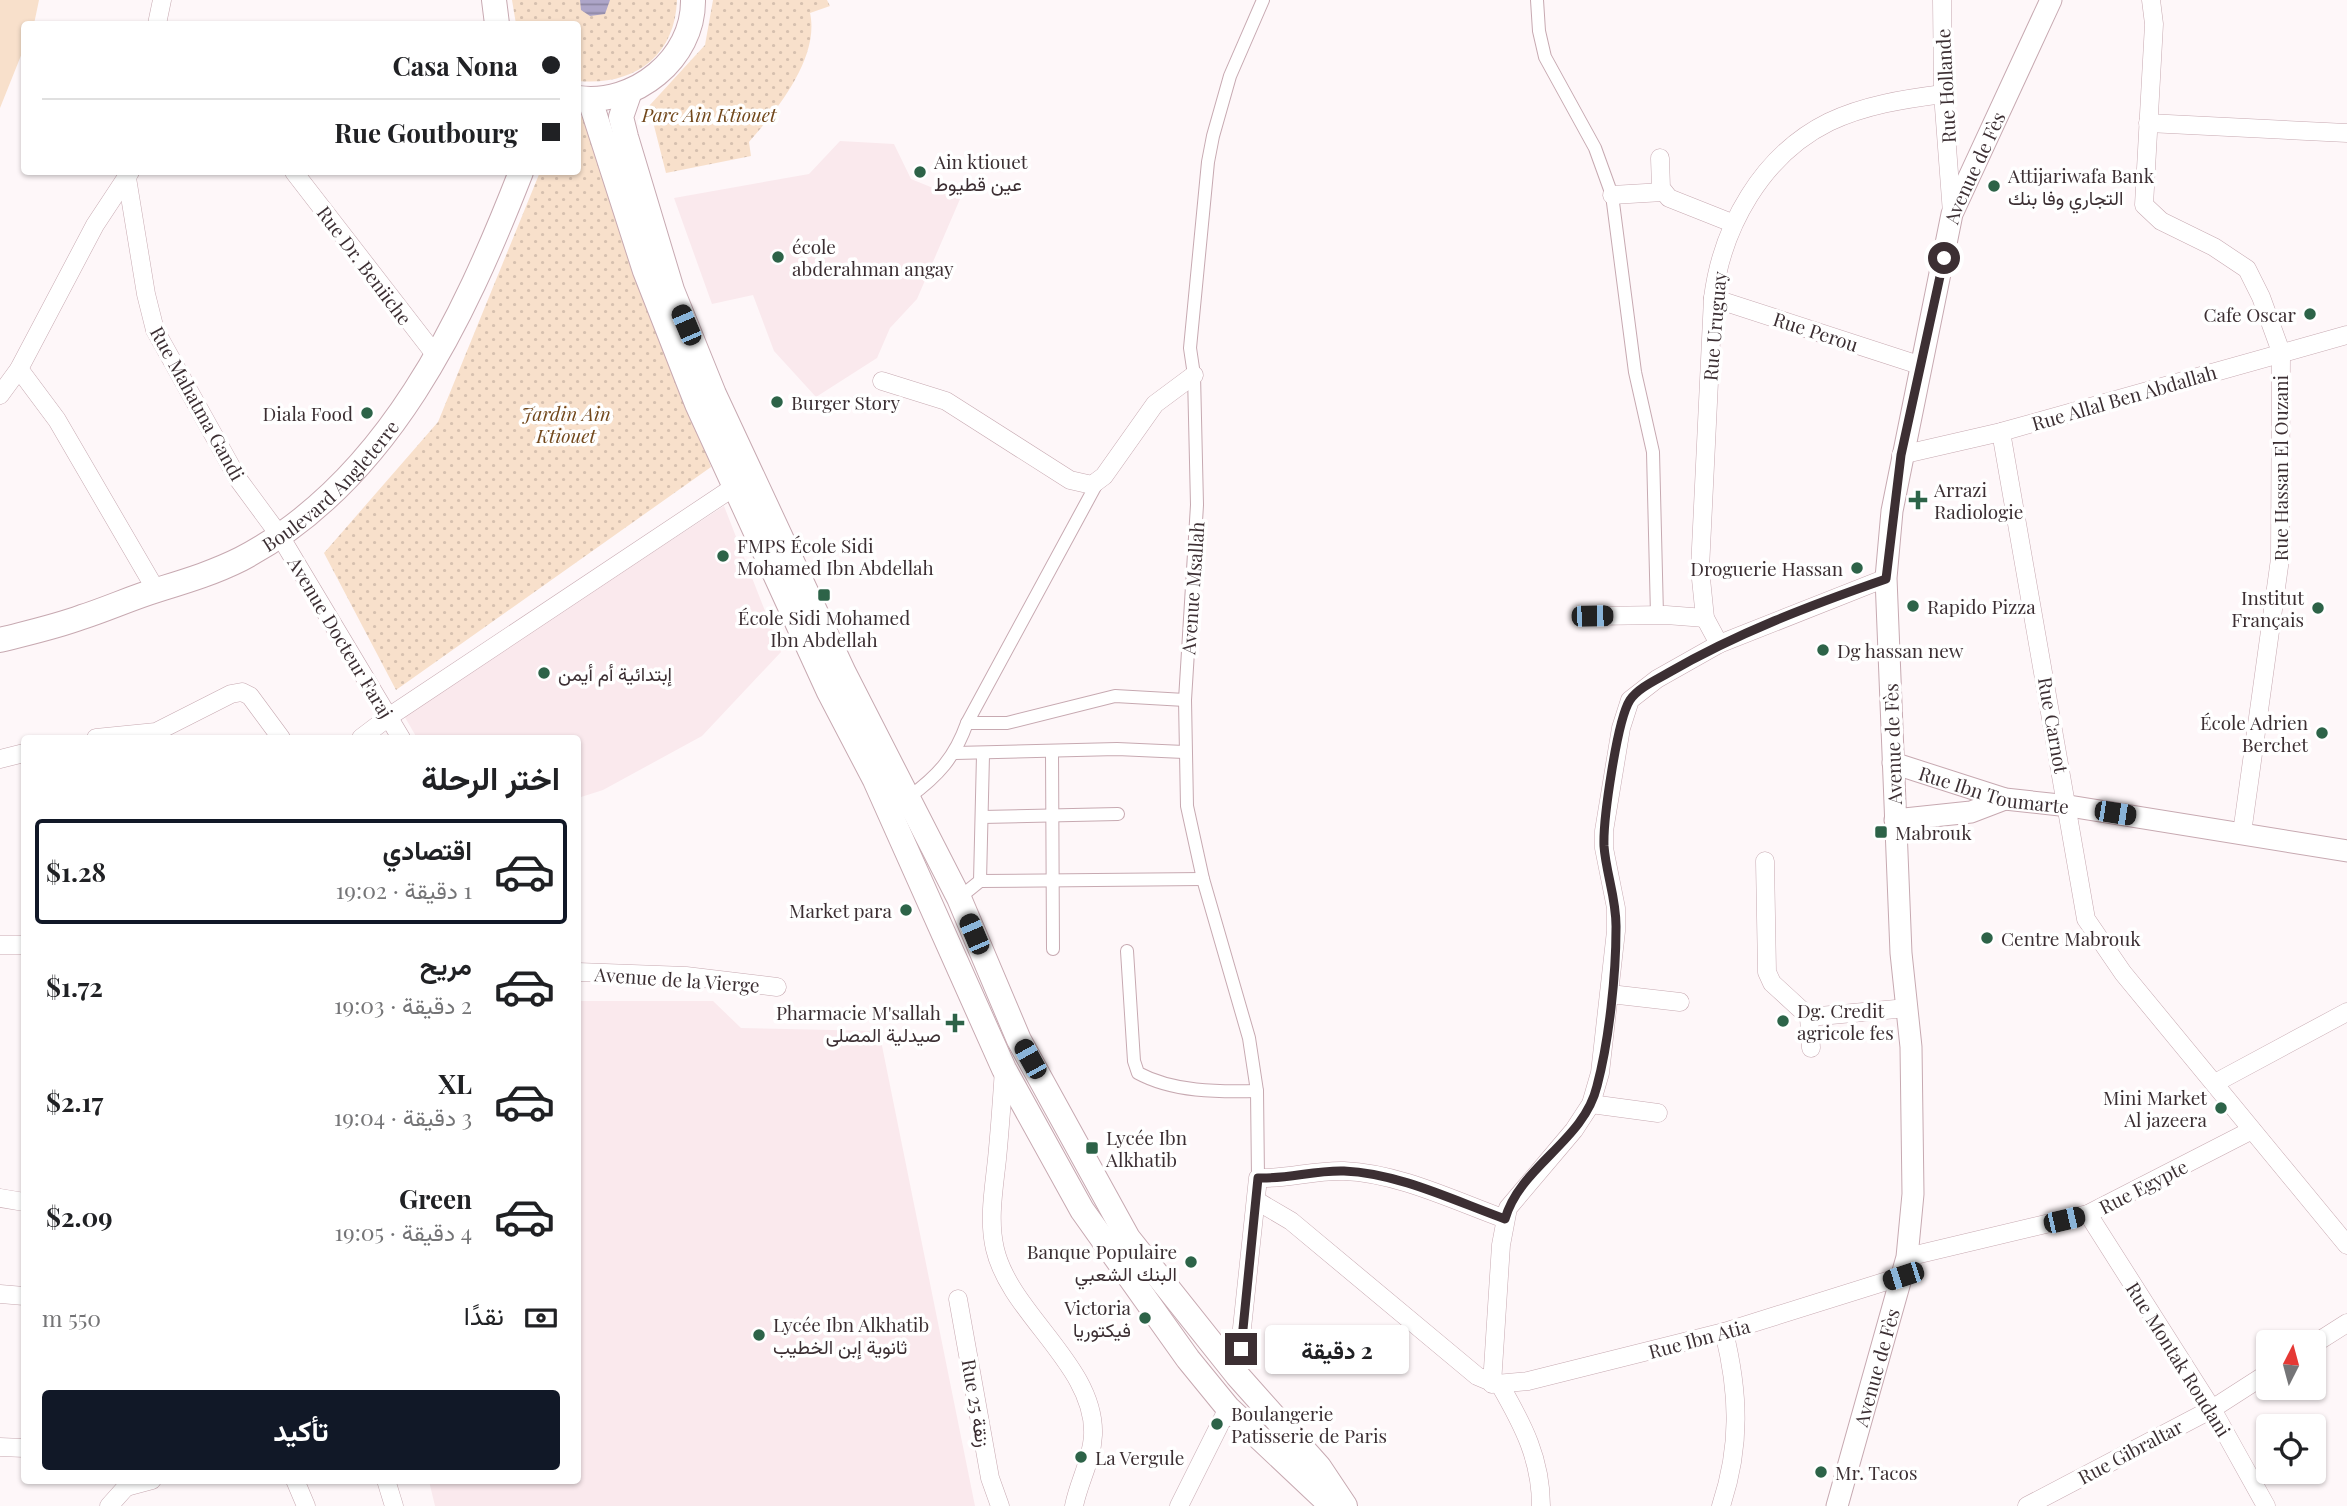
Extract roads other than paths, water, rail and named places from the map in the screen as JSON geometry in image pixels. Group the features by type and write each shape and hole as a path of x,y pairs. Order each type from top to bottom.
{"main road":[{"path":"693,0 687,32 674,57 654,78 611,98 584,99 664,325 734,487 829,692 876,780 1004,1069 1082,1210 1140,1295 1228,1408 1345,1506"},
{"path":"630,91 621,117 671,290 732,434 844,673 959,898 1019,1040 1128,1238 1237,1375 1332,1506"},
{"name":"Boulevard Angleterre","path":"0,640 80,618 156,590 199,578 280,536 323,501 359,464 437,358 478,278 520,175"},
{"path":"1312,1476 1319,1506"},
{"path":"1312,1476 1364,1506"}],"street":[{"path":"158,21 162,0"},
{"name":"Avenue Msallah","path":"1258,1178 1257,1091 1249,1038 1203,879 1187,806 1184,752 1197,505 1194,375 1190,348 1208,162 1230,76 1263,0"},
{"path":"1537,0 1539,31 1545,57 1595,148 1612,195 1634,372 1653,452 1657,615"},
{"name":"Rue Hollande","path":"1942,0 1942,94 1952,214"},
{"name":"Avenue de Fès","path":"1838,1506 1905,1267 1914,1136 1901,953 1886,579 1901,455 1919,365 1937,297 1952,214 2051,0"},
{"path":"2151,0 2154,24 2143,187 2145,208 2161,221 2214,247 2247,268 2257,286 2281,352"},
{"name":"Rue Uruguay","path":"1719,644 1705,618 1701,592 1700,538 1713,298 1719,262 1732,223 1776,163 1816,129 1879,104 1942,94"},
{"path":"2148,123 2347,133"},
{"path":"1660,158 1663,192"},
{"path":"0,395 19,369 95,225 129,175"},
{"name":"Rue Mahatma Gandi","path":"129,175 146,294 155,330 238,479 280,536"},
{"name":"Rue Dr. Beniiche","path":"296,175 437,358"},
{"path":"1612,195 1663,192 1674,201 1732,223"},
{"name":"Rue Perou","path":"1713,298 1919,365"},
{"name":"Rue Allal Ben Abdallah","path":"1901,455 2001,432 2347,335"},
{"name":"Rue Hassan El Ouzani","path":"2242,833 2280,559 2281,352"},
{"path":"19,369 57,420 156,590"},
{"path":"909,797 934,779 955,754 967,723 1096,485 1155,404 1194,375"},
{"path":"882,381 946,401 1070,480 1096,485"},
{"name":"Rue Carnot","path":"2001,432 2069,806 2082,906 2089,924 2123,973 2347,1245"},
{"path":"365,735 734,487"},
{"name":"Avenue Docteur Faraj","path":"280,536 400,735"},
{"path":"1541,1506 1540,1477 1534,1450 1496,1384 1505,1219 1516,1195 1574,1130 1591,1104 1600,1073 1610,994 1616,908 1604,831 1621,728 1630,700 1657,679 1719,644 1886,579"},
{"path":"1592,616 1657,615 1705,618"},
{"path":"132,735 156,733 231,694 242,692 250,696 279,735"},
{"path":"967,723 1007,723 1115,696 1185,700"},
{"path":"955,754 1117,749 1184,752"},
{"path":"1052,752 1054,949"},
{"path":"0,759 21,754"},
{"path":"981,881 984,755"},
{"name":"Rue Ibn Toumarte","path":"1893,763 2005,799 2069,806 2347,851"},
{"path":"1895,820 1971,812 2005,799"},
{"path":"982,817 1118,814"},
{"path":"1765,861 1767,972 1772,983 1809,1017 1811,1048"},
{"path":"959,898 981,881 1203,879"},
{"path":"0,945 21,945"},
{"path":"1127,951 1134,1061 1138,1073 1166,1084 1201,1090 1257,1091"},
{"name":"Avenue de la Vierge","path":"581,972 686,975 777,987"},
{"path":"1610,994 1680,1002"},
{"path":"1809,1017 1907,1008"},
{"path":"2216,1083 2347,1012"},
{"path":"1004,1069 993,1190 993,1240 1008,1279 1071,1370 1088,1405 1093,1424 1090,1457 1074,1506"},
{"path":"1591,1104 1658,1113"},
{"name":"Rue Egypte","path":"1905,1267 2088,1214 2252,1130"},
{"path":"1237,1375 1258,1178 1286,1179 1331,1171 1353,1172 1421,1189 1505,1219"},
{"path":"0,1198 21,1202"},
{"path":"1257,1201 1291,1221 1330,1251 1477,1376 1496,1384"},
{"name":"Rue Montak Roudani","path":"2088,1214 2211,1409 2266,1506"},
{"name":"Rue Ibn Atia","path":"1496,1384 1563,1373 1724,1332 1905,1267"},
{"path":"0,1307 0,1294 21,1296"},
{"name":"Rue 25 زنقة","path":"958,1299 990,1478 1000,1506"},
{"path":"2326,1336 2347,1323"},
{"path":"1721,1506 1737,1429 1736,1388 1724,1332"},
{"name":"Rue Gibraltar","path":"2027,1506 2055,1499 2256,1381"},
{"path":"1179,1506 1228,1408"},
{"path":"0,1447 21,1448"},
{"path":"109,1506 127,1484"},
{"path":"297,1484 306,1506"},
{"path":"387,1484 394,1506"}],"place":[{"name":"Ain ktiouet عين قطيوط","path":"920,172"},
{"name":"Attijariwafa Bank التجاري وفا بنك","path":"1994,186"},
{"name":"école abderahman angay","path":"778,257"},
{"name":"Cafe Oscar","path":"2310,314"},
{"name":"Burger Story","path":"777,402"},
{"name":"Diala Food","path":"367,413"},
{"name":"Arrazi Radiologie","path":"1918,500"},
{"name":"FMPS École Sidi Mohamed Ibn Abdellah","path":"723,556"},
{"name":"Droguerie Hassan","path":"1857,568"},
{"name":"École Sidi Mohamed Ibn Abdellah","path":"824,595"},
{"name":"Rapido Pizza","path":"1913,606"},
{"name":"Institut Français","path":"2318,608"},
{"name":"Dg hassan new","path":"1823,650"},
{"name":"إبتدائية أم أيمن","path":"544,673"},
{"name":"École Adrien Berchet","path":"2322,733"},
{"name":"Mabrouk","path":"1881,832"},
{"name":"Market para","path":"906,910"},
{"name":"Centre Mabrouk","path":"1987,938"},
{"name":"Dg. Credit agricole fes","path":"1783,1021"},
{"name":"Pharmacie M'sallah صيدلية المصلى","path":"955,1023"},
{"name":"Mini Market Al jazeera","path":"2221,1108"},
{"name":"Lycée Ibn Alkhatib","path":"1092,1148"},
{"name":"Banque Populaire البنك الشعبي","path":"1191,1262"},
{"name":"Victoria فيكتوريا","path":"1145,1318"},
{"name":"Lycée Ibn Alkhatib ثانوية إبن الخطيب","path":"759,1335"},
{"name":"Boulangerie Patisserie de Paris","path":"1217,1424"},
{"name":"La Vergule","path":"1081,1457"},
{"name":"Mr. Tacos","path":"1821,1472"}],"park label":[{"name":"Parc Ain Ktiouet","path":"709,114"},
{"name":"Jardin Ain Ktiouet","path":"566,424"}]}
